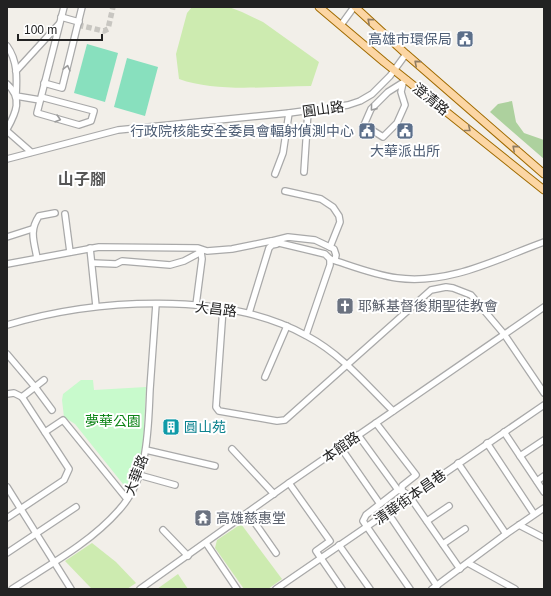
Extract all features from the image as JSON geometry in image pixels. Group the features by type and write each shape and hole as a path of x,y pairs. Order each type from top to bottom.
{"main road":[{"name":"澄清路","path":"319,7 394,70 405,82 544,190"},
{"name":"澄清路","path":"354,7 544,174"}],"street":[{"path":"16,96 40,98 94,111 91,121 79,125 37,113 40,98 64,7"},
{"path":"44,83 62,88 82,7"},
{"path":"341,25 354,7"},
{"path":"61,20 79,22"},
{"path":"16,71 61,20"},
{"path":"7,46 15,64 16,71 16,110 7,130 32,152"},
{"name":"圓山路","path":"7,159 118,130 308,111 348,105 360,101 372,94 394,70 406,54"},
{"path":"405,82 401,92 406,104 397,123 383,137 364,125 371,109 388,92 405,82"},
{"path":"7,84 16,96"},
{"path":"304,172 308,111"},
{"path":"275,174 283,152 289,113"},
{"path":"285,191 321,199 333,207 339,216 340,222 330,247"},
{"path":"37,258 32,229 39,216 55,213"},
{"path":"65,214 70,252"},
{"path":"7,237 32,229"},
{"path":"7,264 98,247 207,251 232,249 288,236 315,240 334,249 336,255 330,265 306,335"},
{"path":"271,241 325,254 332,260 385,276 419,279 456,275 544,242"},
{"path":"249,313 269,248 272,245 279,244"},
{"path":"90,248 96,306"},
{"path":"92,263 116,264 122,261 170,266 184,261 199,250"},
{"path":"196,305 202,259 199,250"},
{"path":"223,308 216,407 219,411 277,421 285,420 431,290 446,287 471,295 504,334 543,390"},
{"name":"大昌路","path":"7,325 48,314 96,306 156,304 196,305 249,313 287,326 319,343 347,364 393,412"},
{"name":"大華路","path":"12,589 96,533 128,499 146,450 156,304"},
{"name":"本館路","path":"140,589 358,435 544,307"},
{"path":"265,377 287,326"},
{"path":"7,354 52,410"},
{"path":"22,397 44,380"},
{"path":"7,394 14,393 22,397 69,469 64,480 7,518"},
{"name":"清華街本昌巷","path":"276,589 544,405"},
{"path":"45,432 62,420 128,499"},
{"path":"376,424 416,475 402,486 400,491 366,515 363,521 410,589"},
{"path":"504,432 544,492"},
{"path":"358,435 400,491 410,497 460,569"},
{"path":"520,456 544,440"},
{"path":"487,443 534,514"},
{"path":"341,448 380,504"},
{"path":"232,449 274,494"},
{"path":"146,450 216,466"},
{"path":"458,463 506,534"},
{"path":"138,475 175,485"},
{"path":"537,480 544,476"},
{"path":"290,483 330,541 316,551 342,589"},
{"path":"7,488 71,589"},
{"path":"427,521 449,506"},
{"path":"7,553 76,507"},
{"path":"388,513 435,587 506,534 544,508"},
{"path":"248,513 276,553"},
{"path":"519,525 544,538"},
{"path":"443,544 465,529"},
{"path":"163,530 188,556"},
{"path":"206,543 237,589"},
{"path":"339,545 370,589"},
{"path":"468,563 513,589"}],"green space":[{"path":"192,7 229,7 263,22 319,62 311,86 244,88 210,86 179,79 176,54 187,13"},
{"path":"87,44 118,53 105,102 74,93"},
{"path":"127,58 158,67 145,116 114,107"},
{"path":"512,101 516,122 524,133 544,140 544,159 490,112 498,104"},
{"name":"夢華公園","path":"81,380 93,380 94,390 146,387 143,450 127,489 75,424 64,417 62,400 63,394"},
{"path":"241,524 282,579 268,589 244,589 215,548 217,540"},
{"path":"92,543 116,562 136,583 127,589 92,589 65,561"},
{"path":"178,574 188,589 157,589"}],"tunnel":[{"path":"78,25 104,31 108,29 113,7"}],"place":[{"name":"高雄市環保局","path":"465,39"},
{"name":"行政院核能安全委員會輻射偵測中心","path":"367,131"},
{"name":"大華派出所","path":"405,131"},
{"name":"耶穌基督後期聖徒教會","path":"345,306"},
{"name":"圓山苑","path":"171,427"},
{"name":"高雄慈惠堂","path":"203,518"}],"district":[{"name":"山子腳","path":"82,179"}]}
